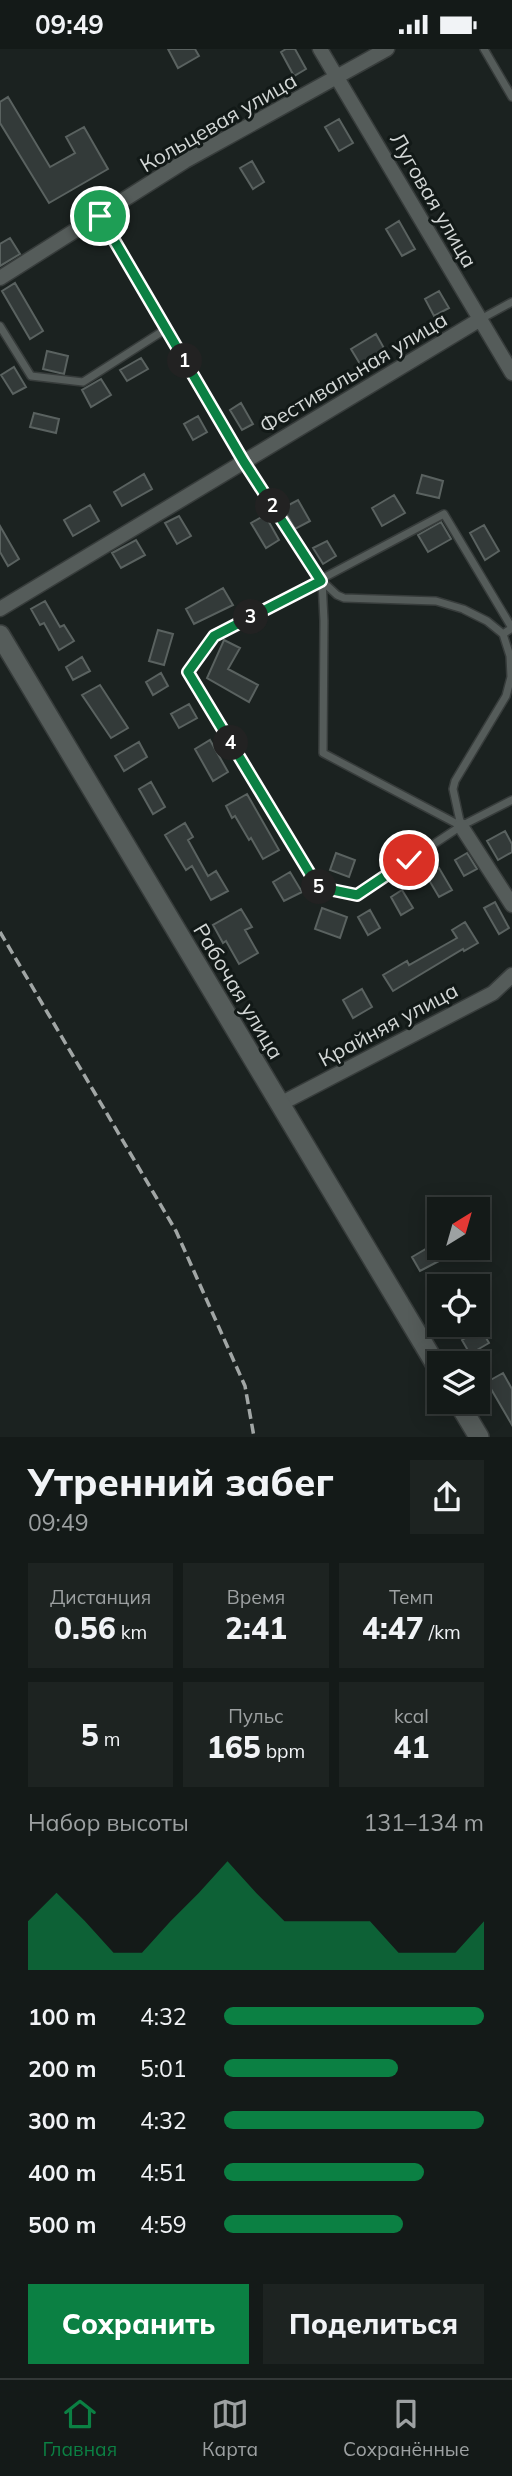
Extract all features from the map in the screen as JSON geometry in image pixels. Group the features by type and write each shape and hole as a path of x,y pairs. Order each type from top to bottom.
{"main road":[{"name":"Рабочая улица","path":"0,635 428,1351"},
{"path":"465,1414 479,1437"}],"street":[{"name":"Луговая улица","path":"320,49 512,373"},
{"name":"Кольцевая улица","path":"0,278 185,161 387,49"},
{"name":"Фестивальная улица","path":"0,610 479,320"},
{"path":"461,826 512,905"},
{"name":"Крайняя улица","path":"280,1104 493,993 512,975"}],"lane":[{"path":"484,49 512,97"},
{"path":"100,216 244,462 321,581 344,598 436,601 463,609 487,621 503,634 510,656 511,677 506,697 455,781 453,789 461,826"},
{"name":"Фестивальная улица","path":"479,320 512,302"},
{"path":"0,326 31,376 83,382 166,329"},
{"path":"503,634 512,628 444,514 214,636 188,672 318,887 357,895 461,826 512,800"},
{"path":"321,581 324,621 323,753 461,826"}],"building":[{"path":"168,49 195,49 199,56 178,68"},
{"path":"295,49 306,69 294,76 281,52"},
{"path":"8,97 50,167 75,153 66,137 84,127 108,169 49,203 0,123 0,102"},
{"path":"339,119 353,143 339,151 325,127"},
{"path":"252,161 264,182 253,189 240,168"},
{"path":"399,221 415,249 402,256 386,229"},
{"path":"10,238 20,254 0,266 0,244"},
{"path":"15,283 43,331 30,339 2,291"},
{"path":"439,291 449,308 434,316 425,299"},
{"path":"376,334 385,350 360,364 351,349"},
{"path":"47,351 68,356 64,374 43,369"},
{"path":"141,358 148,369 127,381 120,370"},
{"path":"14,367 26,387 13,394 1,375"},
{"path":"101,379 111,395 91,407 82,390"},
{"path":"241,403 253,424 242,430 230,410"},
{"path":"34,413 59,419 56,433 30,427"},
{"path":"198,416 207,432 193,440 184,424"},
{"path":"144,474 152,489 122,506 114,492"},
{"path":"422,475 443,481 439,498 417,493"},
{"path":"394,495 405,513 382,526 372,508"},
{"path":"298,500 310,521 295,529 283,508"},
{"path":"90,505 99,521 73,536 64,520"},
{"path":"265,515 279,540 266,548 251,523"},
{"path":"179,516 191,536 177,544 165,523"},
{"path":"441,522 451,539 428,552 418,535"},
{"path":"484,525 499,551 485,560 470,533"},
{"path":"0,526 19,559 8,566 0,552"},
{"path":"136,540 145,555 121,568 112,553"},
{"path":"327,541 336,556 323,564 313,548"},
{"path":"223,588 233,605 194,624 186,609"},
{"path":"45,601 60,627 64,625 74,641 59,650 44,623 40,625 31,609"},
{"path":"158,630 173,634 164,665 149,661"},
{"path":"224,640 240,648 228,669 258,685 249,702 207,678"},
{"path":"82,657 90,671 73,680 66,667"},
{"path":"161,673 168,686 153,695 146,682"},
{"path":"100,685 128,728 111,738 82,695"},
{"path":"189,704 197,718 179,728 171,714"},
{"path":"210,740 228,772 213,781 195,749"},
{"path":"139,742 147,757 124,771 115,756"},
{"path":"151,782 165,807 153,814 139,789"},
{"path":"247,794 279,850 263,859 251,838 249,840 226,806"},
{"path":"185,823 193,837 188,840 208,876 216,871 228,891 211,900 192,866 186,870 165,835"},
{"path":"505,831 512,844 512,852 498,860 487,841"},
{"path":"336,853 355,860 349,877 330,870"},
{"path":"467,853 477,869 464,876 455,860"},
{"path":"439,868 452,890 439,897 426,875"},
{"path":"290,872 302,892 284,901 273,882"},
{"path":"402,890 413,908 401,915 391,897"},
{"path":"495,902 509,928 499,934 484,908"},
{"path":"322,908 347,917 340,938 315,929"},
{"path":"241,909 252,927 245,930 258,953 239,964 213,925"},
{"path":"370,910 380,928 368,935 358,917"},
{"path":"465,922 478,943 464,951 463,949 393,991 383,975 407,961 409,965 457,938 452,930"},
{"path":"362,989 372,1007 353,1018 343,1000"},
{"path":"427,1248 427,1260 439,1261 420,1271 412,1257"},
{"path":"467,1337 486,1337 489,1343 475,1351 468,1351 462,1340"},
{"path":"503,1373 512,1389 512,1425 490,1387 490,1380"}],"railway":[{"path":"0,932 176,1231 245,1386 254,1437"}],"route":[{"path":"100,216 244,462 321,581 214,636 188,672 318,887 357,895 409,860"}]}
